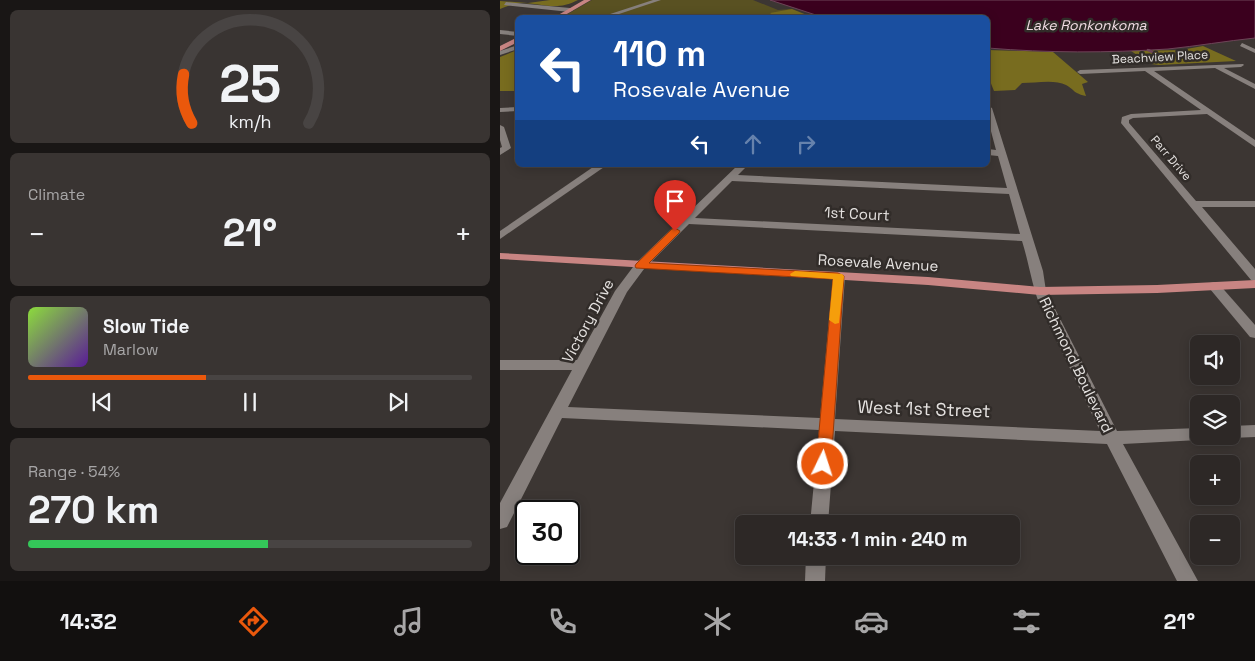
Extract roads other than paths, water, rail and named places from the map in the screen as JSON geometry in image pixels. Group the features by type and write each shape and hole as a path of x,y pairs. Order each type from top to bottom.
{"main road":[{"path":"561,15 588,0"},
{"path":"500,51 515,41"},
{"name":"Rosevale Avenue","path":"500,256 640,266 928,281 1040,291 1255,284"}],"street":[{"path":"610,15 658,0"},
{"path":"506,4 570,10"},
{"path":"500,32 515,34"},
{"path":"1242,46 1255,51"},
{"path":"500,51 515,48"},
{"name":"Beachview Place","path":"1080,72 1241,65"},
{"path":"1216,66 1255,87"},
{"path":"1148,70 1255,144"},
{"path":"500,110 515,109"},
{"name":"Parr Drive","path":"1209,112 1142,115 1125,119 1125,123 1255,277"},
{"name":"Richmond Boulevard","path":"990,116 1037,272 1040,291 1112,438 1188,581"},
{"path":"500,127 503,150 515,144"},
{"path":"990,152 1000,153"},
{"path":"500,236 599,167"},
{"name":"Victory Drive","path":"502,512 558,412 621,291 640,266 741,167"},
{"path":"730,178 1013,191"},
{"path":"1195,204 1255,204"},
{"name":"1st Court","path":"686,221 1026,238"},
{"path":"820,515 838,276"},
{"path":"1214,286 1255,334"},
{"path":"500,365 583,365"},
{"name":"West 1st Street","path":"558,412 1112,438 1190,434"},
{"path":"1240,432 1255,431"},
{"path":"814,581 815,565"}],"water":[{"name":"Lake Ronkonkoma","path":"770,0 1255,0 1255,38 1168,49 1078,52 1010,50 990,48 990,15 816,15"}],"waterway":[{"path":"1151,51 1148,50 1154,53"}]}
